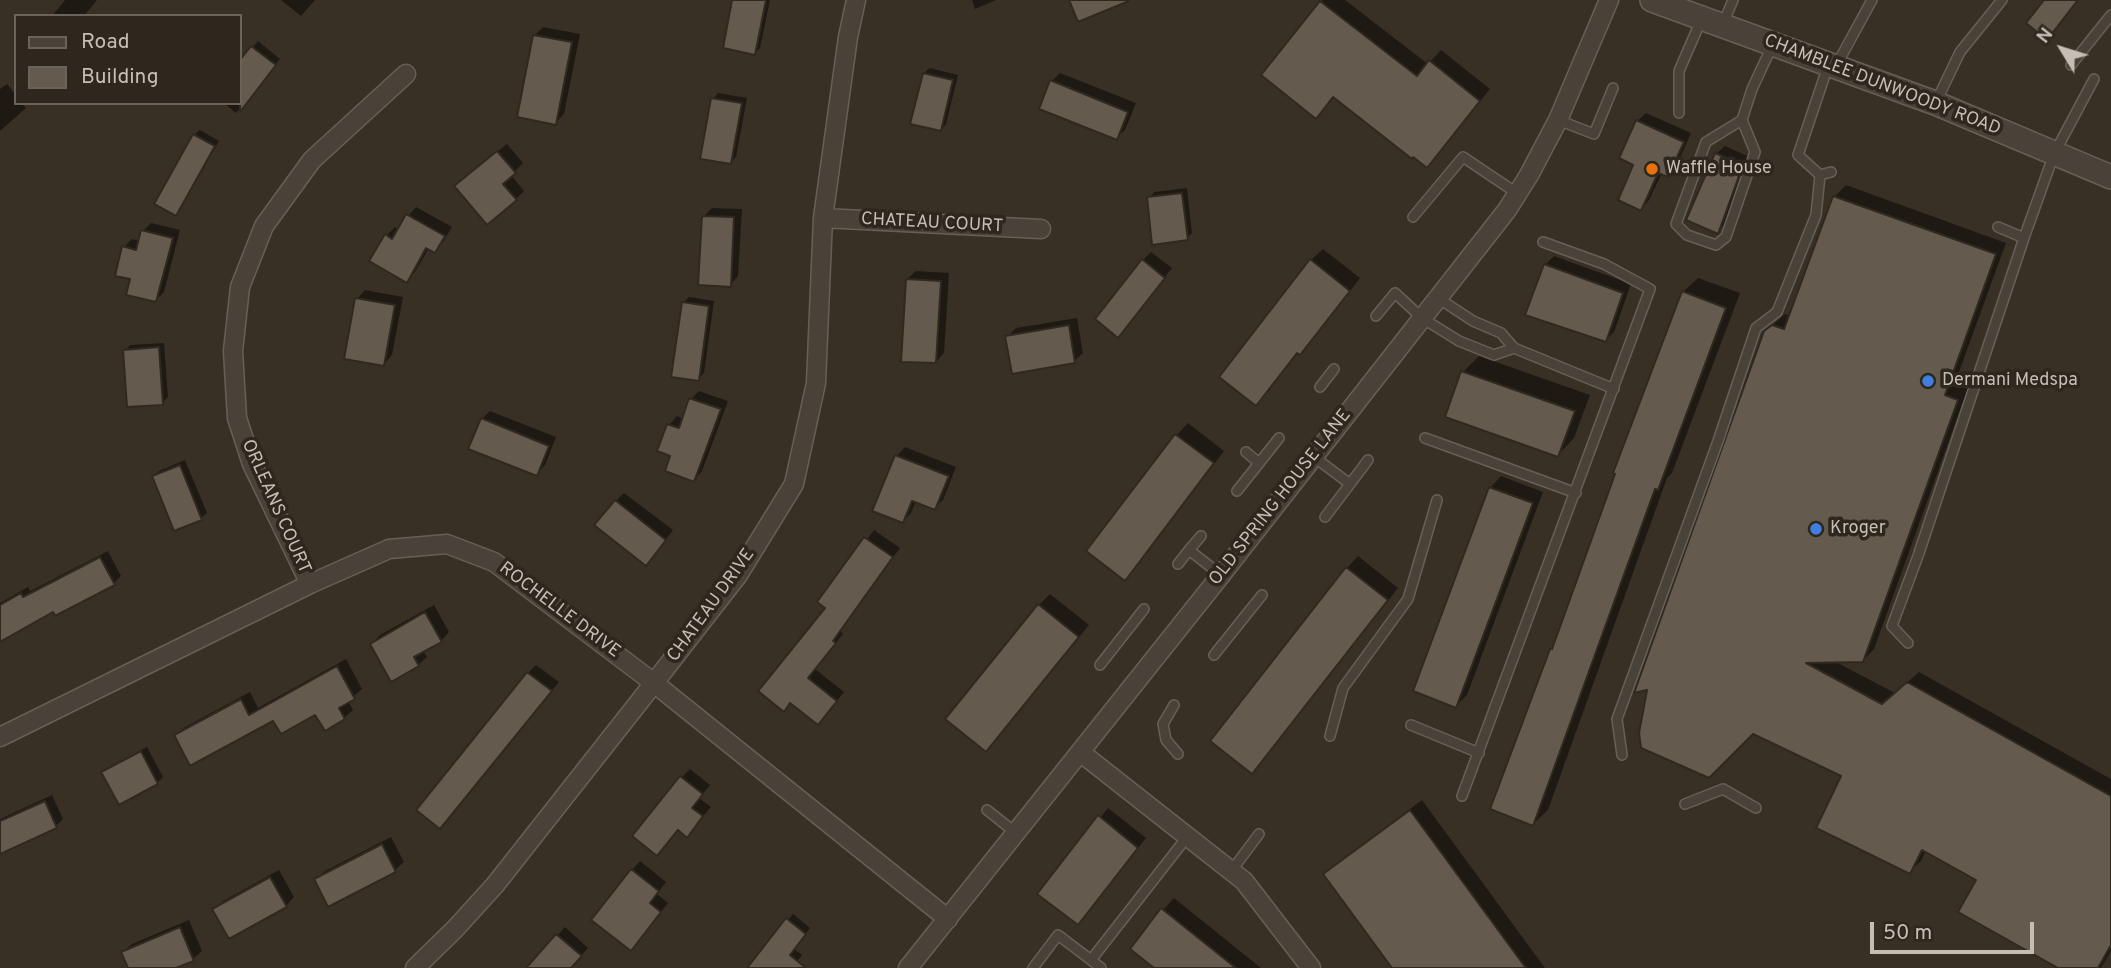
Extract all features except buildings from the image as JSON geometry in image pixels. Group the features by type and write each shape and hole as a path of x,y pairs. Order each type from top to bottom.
{"street":[{"name":"CHATEAU DRIVE","path":"415,968 495,884 654,683 738,575 794,484 816,383 823,218 848,37 856,0"},
{"name":"OLD SPRING HOUSE LANE","path":"908,968 1314,457 1518,194 1558,120 1609,0"},
{"name":"CHAMBLEE DUNWOODY ROAD","path":"1652,0 1935,103 2111,177"},
{"name":"ORLEANS COURT","path":"310,584 252,464 237,418 233,351 240,287 264,226 312,160 406,74"},
{"name":"CHATEAU COURT","path":"823,218 1041,229"},
{"name":"ROCHELLE DRIVE","path":"0,737 310,584 389,550 447,544 494,562 654,683 948,919"},
{"path":"1080,752 1244,881 1311,968"}],"lane":[{"path":"1679,113 1679,71 1712,22 1733,0"},
{"path":"1820,174 1798,155 1832,66 1872,0"},
{"path":"1935,103 1960,52 2002,0"},
{"path":"2071,65 2111,15"},
{"path":"1742,120 1706,142 1676,224 1686,234 1716,245 1726,237 1755,152 1742,120 1772,44"},
{"path":"1908,643 1892,626 1919,556 2054,154 2094,79"},
{"path":"1558,120 1594,134 1613,88"},
{"path":"1413,217 1463,157 1518,194"},
{"path":"1820,174 1831,172"},
{"path":"1622,755 1617,719 1718,442 1756,327 1777,312 1816,215 1820,174"},
{"path":"1998,227 2024,238"},
{"path":"1462,796 1650,289 1604,264 1543,242"},
{"path":"1376,316 1395,293 1422,318 1459,341 1494,355 1514,348"},
{"path":"1438,298 1473,321 1502,334 1514,348 1614,389"},
{"path":"1320,387 1334,369"},
{"path":"1237,491 1279,438"},
{"path":"1425,438 1576,494"},
{"path":"1246,452 1259,463"},
{"path":"1314,457 1350,484"},
{"path":"1325,517 1368,460"},
{"path":"1330,736 1343,688 1408,599 1437,500"},
{"path":"1178,564 1201,536"},
{"path":"1189,550 1221,575"},
{"path":"1214,655 1262,595"},
{"path":"1100,665 1144,609"},
{"path":"1174,705 1163,724 1166,740 1178,754"},
{"path":"1411,725 1479,752"},
{"path":"1685,804 1723,789 1756,808"},
{"path":"987,810 1016,833"},
{"path":"1232,870 1259,834"},
{"path":"1091,960 1188,837"},
{"path":"1033,968 1058,935 1101,968"}],"place":[{"name":"Waffle House","path":"1652,169"},
{"name":"Dermani Medspa","path":"1928,381"},
{"name":"Kroger","path":"1816,529"}]}
